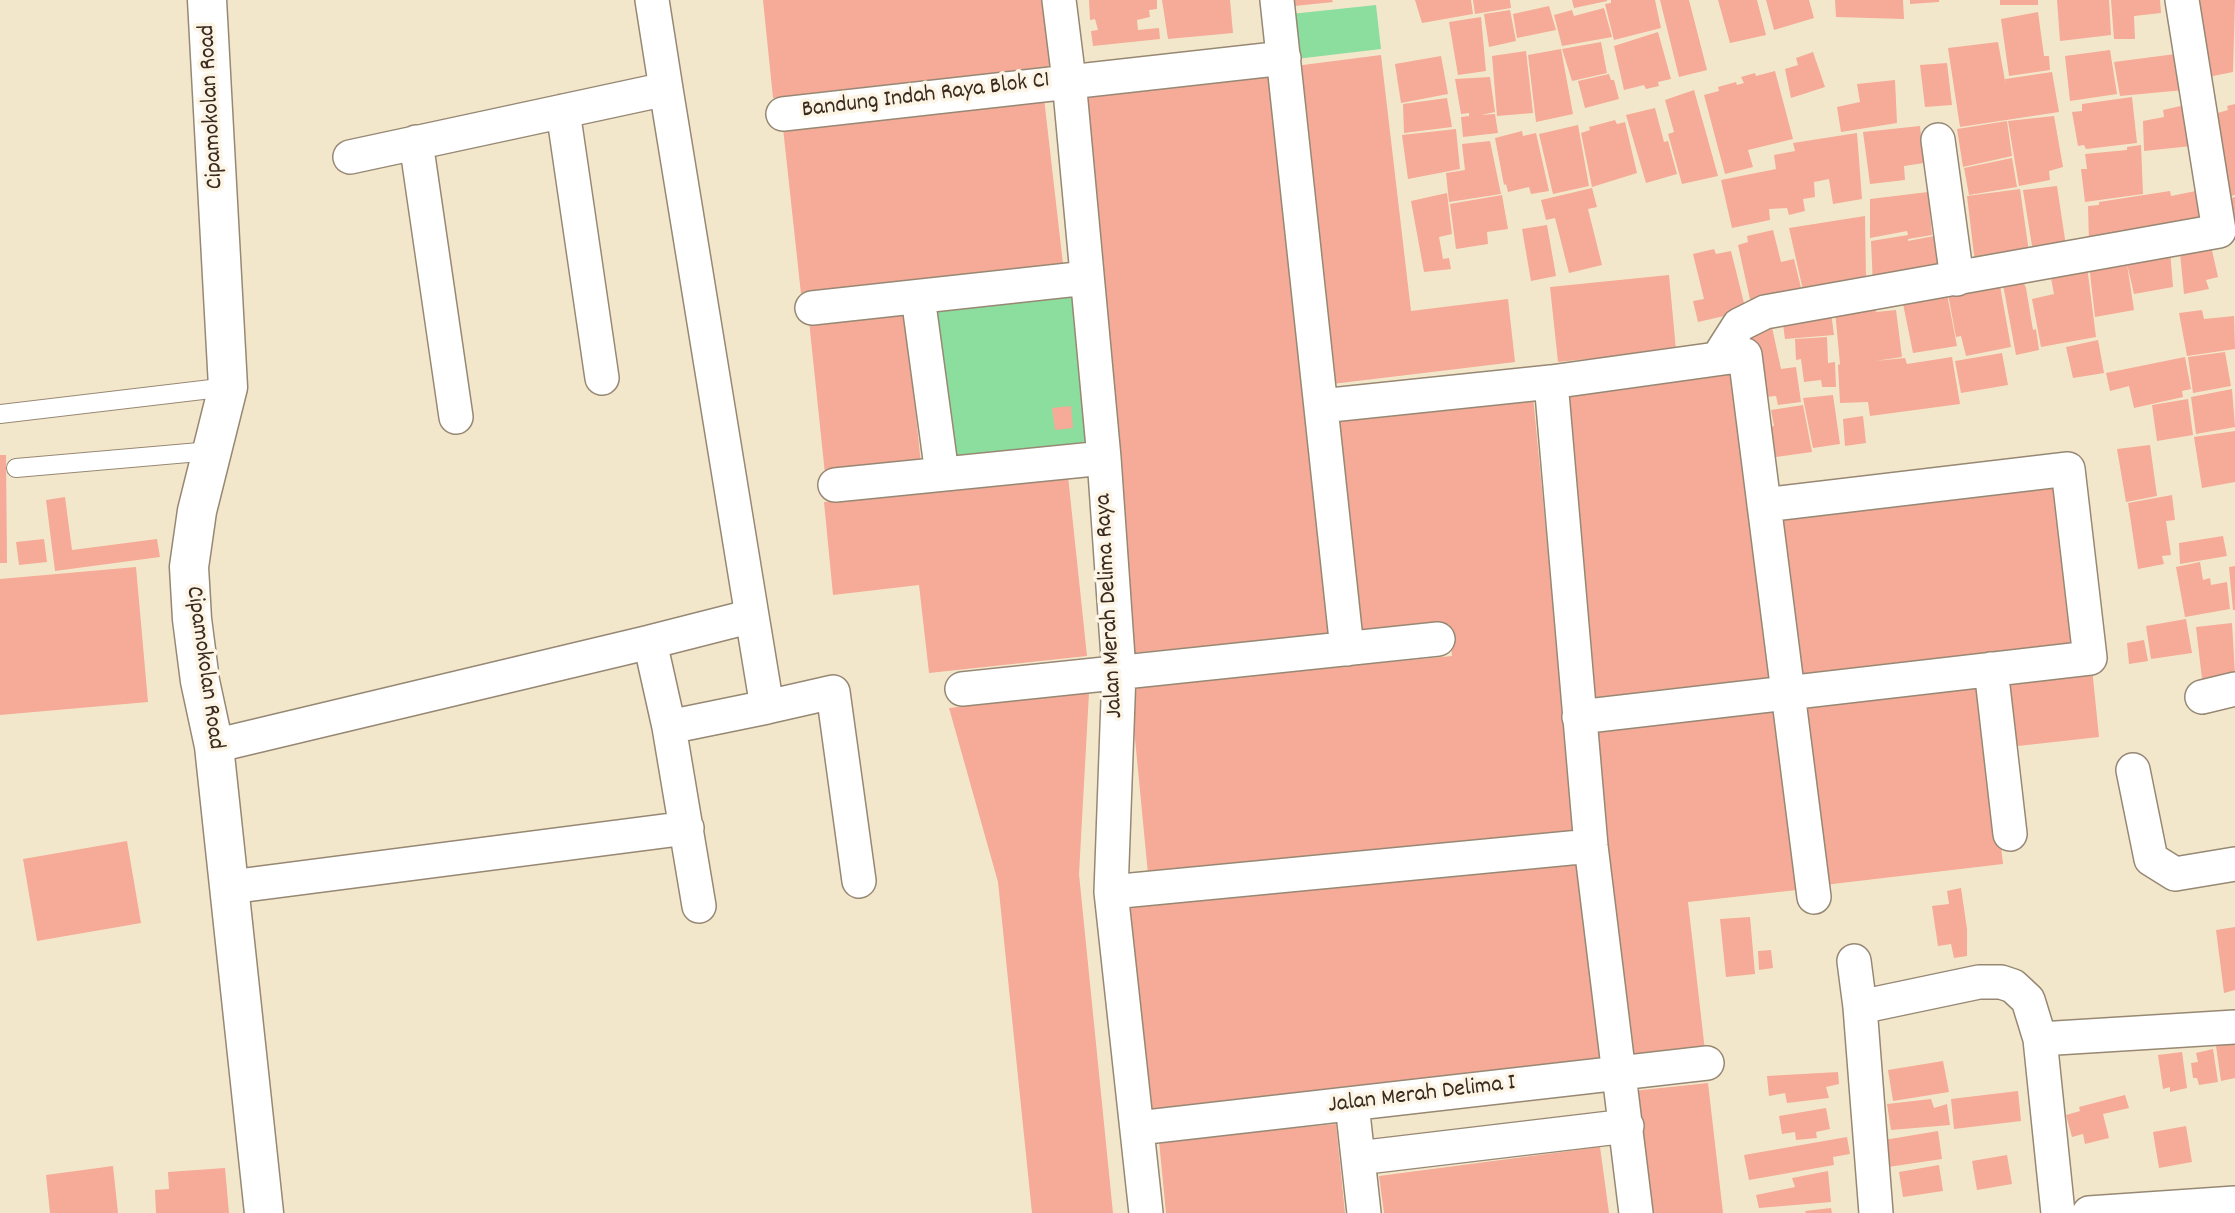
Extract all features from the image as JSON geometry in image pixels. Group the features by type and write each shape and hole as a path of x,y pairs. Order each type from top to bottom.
{"street":[{"name":"Cipamokolan Road","path":"207,0 228,387 197,511 189,567 200,681 232,743 247,885 264,1213"},
{"path":"652,0 767,707"},
{"name":"Jalan Merah Delima Raya","path":"1059,0 1069,80 1104,458 1119,672 1111,892 1146,1213"},
{"path":"1277,0 1347,649"},
{"path":"1718,358 1739,325 1765,312 2219,231 2182,0"},
{"name":"Bandung Indah Raya Blok C1","path":"783,114 1284,58"},
{"path":"350,157 666,89"},
{"path":"563,111 602,378"},
{"path":"1938,139 1957,279"},
{"path":"416,142 456,417"},
{"path":"812,308 1087,278"},
{"path":"918,297 942,474"},
{"path":"1321,406 1551,382 1745,355 1814,897"},
{"path":"1551,382 1591,846 1636,1213"},
{"path":"835,485 1104,458"},
{"path":"1579,718 2090,657 2068,469 1764,505"},
{"path":"232,743 752,616"},
{"path":"962,689 1438,639"},
{"path":"650,642 669,727 699,906"},
{"path":"1991,670 2010,834"},
{"path":"2202,696 2235,690"},
{"path":"669,727 833,692 859,881"},
{"path":"2133,770 2151,859 2175,874 2235,863"},
{"path":"247,885 687,828"},
{"path":"1111,892 1591,846"},
{"path":"1854,961 1877,1213"},
{"path":"1860,1007 1979,982 2001,982 2013,986 2028,1000 2040,1039 2058,1213"},
{"path":"2040,1039 2235,1027"},
{"name":"Jalan Merah Delima I","path":"1138,1128 1707,1063"},
{"path":"1352,1104 1364,1213"},
{"path":"1358,1158 1627,1126"},
{"path":"2089,1213 2235,1203"}],"lane":[{"path":"0,414 228,387"},
{"path":"16,468 211,452"}],"green space":[{"path":"1376,5 1381,49 1296,59 1291,14"},
{"path":"1076,296 1091,449 951,463 937,310"}],"building":[{"path":"763,0 1044,0 1051,71 773,98"},
{"path":"1089,0 1157,0 1157,9 1149,10 1150,17 1137,20 1138,30 1159,28 1160,39 1093,46 1091,31 1098,30 1095,19 1090,20"},
{"path":"1162,0 1230,0 1233,33 1168,39"},
{"path":"1284,0 1332,0 1333,2 1285,7"},
{"path":"1415,0 1471,0 1473,14 1422,23"},
{"path":"1473,0 1510,0 1511,8 1475,14"},
{"path":"1572,0 1607,0 1607,1 1574,8"},
{"path":"1611,0 1655,0 1661,28 1614,40 1605,4 1611,3"},
{"path":"1660,0 1689,0 1707,70 1679,77"},
{"path":"1718,0 1757,0 1766,35 1730,43"},
{"path":"1766,0 1809,0 1814,18 1774,30"},
{"path":"1835,0 1903,0 1904,19 1836,17"},
{"path":"1910,0 1939,0 1939,2 1910,4"},
{"path":"2000,0 2038,0 2038,5 2000,5"},
{"path":"2057,0 2109,0 2111,35 2060,41"},
{"path":"2111,0 2160,0 2161,13 2134,16 2135,39 2114,39"},
{"path":"2235,0 2233,72 2203,78 2190,2"},
{"path":"1549,6 1556,30 1517,38 1513,14"},
{"path":"1604,8 1612,37 1562,46 1554,15 1572,10 1574,16"},
{"path":"1510,10 1516,41 1489,47 1484,14"},
{"path":"2038,12 2044,56 2049,56 2050,70 2009,76 2001,19"},
{"path":"1481,17 1486,71 1458,75 1449,22"},
{"path":"1658,32 1671,79 1658,82 1659,86 1646,89 1644,85 1624,90 1614,46"},
{"path":"1601,42 1607,73 1572,81 1562,49"},
{"path":"1998,42 2006,86 2005,79 2052,72 2059,112 1960,127 1948,48"},
{"path":"1561,49 1573,114 1536,122 1528,55"},
{"path":"2110,50 2117,94 2070,101 2065,56"},
{"path":"1526,51 1533,113 1497,116 1492,56"},
{"path":"1813,52 1825,87 1791,98 1785,69 1798,65 1796,58"},
{"path":"2183,53 2184,90 2120,96 2114,62"},
{"path":"1381,55 1411,311 1508,299 1515,362 1332,384 1295,66"},
{"path":"1441,56 1448,94 1401,103 1395,64"},
{"path":"1947,63 1952,105 1925,107 1920,65"},
{"path":"1273,70 1328,634 1132,653 1078,90"},
{"path":"1775,71 1793,139 1748,150 1753,167 1725,174 1704,95 1719,91 1718,87 1736,82 1737,85 1744,83 1741,77"},
{"path":"1609,74 1611,80 1614,80 1619,99 1585,108 1578,81"},
{"path":"1490,77 1495,112 1481,115 1495,114 1498,133 1463,137 1461,117 1469,116 1469,113 1461,114 1455,79"},
{"path":"1895,80 1897,123 1841,132 1837,107 1860,102 1857,84"},
{"path":"1694,90 1718,176 1682,184 1668,134 1674,132 1665,100"},
{"path":"2132,97 2137,143 2086,149 2084,145 2078,146 2072,112 2082,111 2082,104"},
{"path":"1044,98 1063,264 801,294 783,128"},
{"path":"1447,98 1452,127 1404,133 1403,104"},
{"path":"2235,104 2235,195 2227,197 2214,114 2228,110 2227,106"},
{"path":"2185,105 2201,145 2144,151 2143,121 2164,117 2163,110"},
{"path":"1655,108 1664,142 1668,141 1677,174 1646,183 1626,115"},
{"path":"2054,116 2063,167 2049,171 2050,180 2019,186 2008,121"},
{"path":"1615,120 1617,124 1625,122 1637,173 1592,187 1581,133 1590,130 1589,127"},
{"path":"2007,121 2012,156 1963,167 1957,129"},
{"path":"1578,125 1589,186 1553,194 1539,134"},
{"path":"1920,126 1924,163 1904,166 1905,180 1870,184 1863,132"},
{"path":"1456,129 1460,169 1408,179 1402,135"},
{"path":"1522,131 1523,136 1536,133 1549,191 1531,194 1529,187 1508,192 1506,184 1504,185 1495,138"},
{"path":"1857,133 1862,199 1833,204 1829,179 1814,182 1815,197 1803,199 1805,211 1789,215 1787,208 1769,209 1770,220 1732,228 1721,180 1776,169 1774,155 1795,151 1793,143"},
{"path":"1490,141 1501,194 1449,202 1446,173 1465,170 1462,144"},
{"path":"2141,145 2143,194 2085,202 2081,169 2087,169 2085,154 2127,150 2127,147"},
{"path":"2012,158 2017,187 1969,195 1964,168"},
{"path":"2057,186 2066,246 2033,252 2023,190"},
{"path":"1592,188 1597,207 1588,209 1602,265 1569,273 1555,218 1546,220 1541,200"},
{"path":"2211,188 2216,220 2089,243 2088,206 2170,191 2171,196"},
{"path":"2020,189 2029,252 1975,263 1967,196"},
{"path":"1928,192 1932,235 1908,241 1934,236 1940,275 1873,286 1871,241 1908,235 1907,231 1870,238 1870,199"},
{"path":"1447,193 1452,234 1439,237 1443,259 1449,258 1451,269 1424,272 1411,201"},
{"path":"1502,195 1508,229 1487,232 1488,244 1456,249 1450,204"},
{"path":"2235,197 2235,229 2219,201"},
{"path":"1865,216 1866,279 1803,290 1789,228"},
{"path":"1547,225 1556,276 1531,281 1522,229"},
{"path":"1773,230 1781,262 1794,259 1803,296 1751,304 1738,245 1748,242 1747,236"},
{"path":"2211,246 2218,277 2206,280 2209,289 2184,294 2180,253"},
{"path":"1714,249 1716,254 1731,251 1746,311 1698,322 1693,301 1704,299 1693,254"},
{"path":"2170,250 2173,287 2134,294 2127,264 2134,310 2095,317 2089,265"},
{"path":"2087,266 2096,337 2041,347 2032,299 2054,294 2050,273"},
{"path":"2020,274 2026,288 2039,350 2016,355 2002,279"},
{"path":"1669,275 1676,350 1558,362 1550,287"},
{"path":"1998,275 2011,347 1966,356 1961,336 1956,337 1948,294"},
{"path":"1945,284 1957,346 1913,353 1901,294"},
{"path":"1874,293 1876,312 1896,310 1902,357 1875,361 1905,358 1907,364 1952,357 1960,404 1870,416 1868,402 1840,403 1840,364 1834,300"},
{"path":"1830,305 1834,335 1785,339 1781,310"},
{"path":"2202,310 2204,319 2234,316 2235,349 2187,356 2179,313"},
{"path":"905,311 921,464 825,474 809,321"},
{"path":"1770,318 1781,369 1796,367 1801,402 1778,405 1776,396 1765,397 1747,323"},
{"path":"1827,337 1828,363 1835,362 1836,387 1822,387 1821,380 1804,382 1801,359 1796,360 1795,339"},
{"path":"2098,340 2104,373 2073,378 2066,347"},
{"path":"2225,352 2231,386 2193,393 2188,357"},
{"path":"2002,353 2008,385 1961,393 1955,361"},
{"path":"2185,357 2191,389 2182,391 2183,397 2134,408 2129,386 2110,391 2106,373"},
{"path":"1736,370 1772,681 1596,701 1560,390"},
{"path":"2232,389 2235,427 2196,434 2191,397"},
{"path":"1833,395 1840,444 1813,448 1803,398"},
{"path":"1533,396 1575,833 1148,874 1130,687 1452,656 1449,624 1358,633 1337,414"},
{"path":"2188,399 2193,435 2157,441 2152,405"},
{"path":"1803,405 1812,452 1776,457 1769,427 1774,426 1771,410"},
{"path":"1071,406 1073,428 1055,430 1052,408"},
{"path":"1863,416 1866,443 1845,446 1843,419"},
{"path":"2235,431 2235,482 2202,488 2194,437"},
{"path":"2150,445 2157,496 2126,502 2117,449"},
{"path":"0,455 6,455 7,563 0,563"},
{"path":"1068,476 1087,656 929,673 919,585 833,595 824,502"},
{"path":"2058,479 2077,647 1799,680 1779,512"},
{"path":"2172,495 2175,520 2166,521 2171,555 2162,556 2164,564 2138,569 2128,503"},
{"path":"65,497 72,550 157,539 160,557 55,571 46,500"},
{"path":"2223,536 2227,556 2180,564 2179,543"},
{"path":"44,539 47,562 19,565 16,542"},
{"path":"2200,562 2203,580 2210,578 2211,585 2227,582 2230,609 2185,617 2176,567"},
{"path":"2235,566 2235,610 2233,610 2229,567"},
{"path":"136,567 148,702 0,715 0,579"},
{"path":"2186,619 2192,653 2151,659 2146,626"},
{"path":"2232,623 2235,675 2202,679 2196,627"},
{"path":"2144,640 2148,661 2129,664 2127,643"},
{"path":"2092,668 2099,737 2009,747 2002,678"},
{"path":"1982,679 2003,864 1824,885 1803,700"},
{"path":"1089,693 1079,874 1113,1213 1032,1213 998,882 949,708"},
{"path":"1774,702 1797,890 1688,902 1705,1051 1627,1061 1589,724"},
{"path":"127,841 141,923 37,941 23,859"},
{"path":"1584,854 1608,1063 1150,1116 1126,907"},
{"path":"1961,888 1967,929 1967,956 1954,958 1951,944 1938,946 1932,906 1949,904 1947,891"},
{"path":"1750,917 1755,974 1726,977 1720,919"},
{"path":"2235,927 2235,990 2224,993 2216,930"},
{"path":"1771,950 1773,968 1759,970 1758,951"},
{"path":"2235,1042 2235,1078 2221,1081 2216,1046"},
{"path":"2213,1049 2218,1082 2199,1085 2197,1078 2193,1078 2191,1063 2198,1062 2196,1053"},
{"path":"2182,1052 2187,1088 2170,1092 2170,1087 2163,1089 2158,1055"},
{"path":"1943,1061 1949,1092 1893,1101 1888,1070"},
{"path":"1838,1072 1839,1084 1826,1087 1829,1098 1787,1103 1785,1093 1769,1096 1767,1076"},
{"path":"1708,1083 1723,1213 1647,1213 1633,1091"},
{"path":"2018,1091 2021,1121 1954,1129 1951,1099"},
{"path":"2125,1095 2129,1108 2103,1114 2109,1138 2085,1144 2083,1134 2072,1137 2066,1115 2080,1111 2079,1107"},
{"path":"1931,1099 1934,1108 1947,1104 1950,1125 1891,1130 1887,1104"},
{"path":"1826,1108 1830,1129 1816,1132 1817,1138 1796,1140 1795,1132 1782,1134 1779,1116"},
{"path":"1336,1124 1345,1213 1166,1213 1159,1141"},
{"path":"2186,1126 2192,1162 2159,1168 2153,1132"},
{"path":"1938,1131 1942,1159 1888,1167 1884,1140"},
{"path":"1847,1137 1850,1154 1833,1157 1834,1165 1749,1180 1744,1155"},
{"path":"1600,1147 1609,1213 1384,1213 1379,1176"},
{"path":"2007,1155 2012,1184 1977,1190 1972,1161"},
{"path":"1939,1165 1943,1191 1903,1197 1899,1172"},
{"path":"113,1166 118,1213 50,1213 46,1175"},
{"path":"225,1168 229,1213 156,1213 155,1190 169,1189 168,1172"},
{"path":"1828,1171 1831,1202 1759,1208 1756,1195 1795,1187 1792,1178"},
{"path":"1831,1208 1832,1213 1805,1211"}]}
